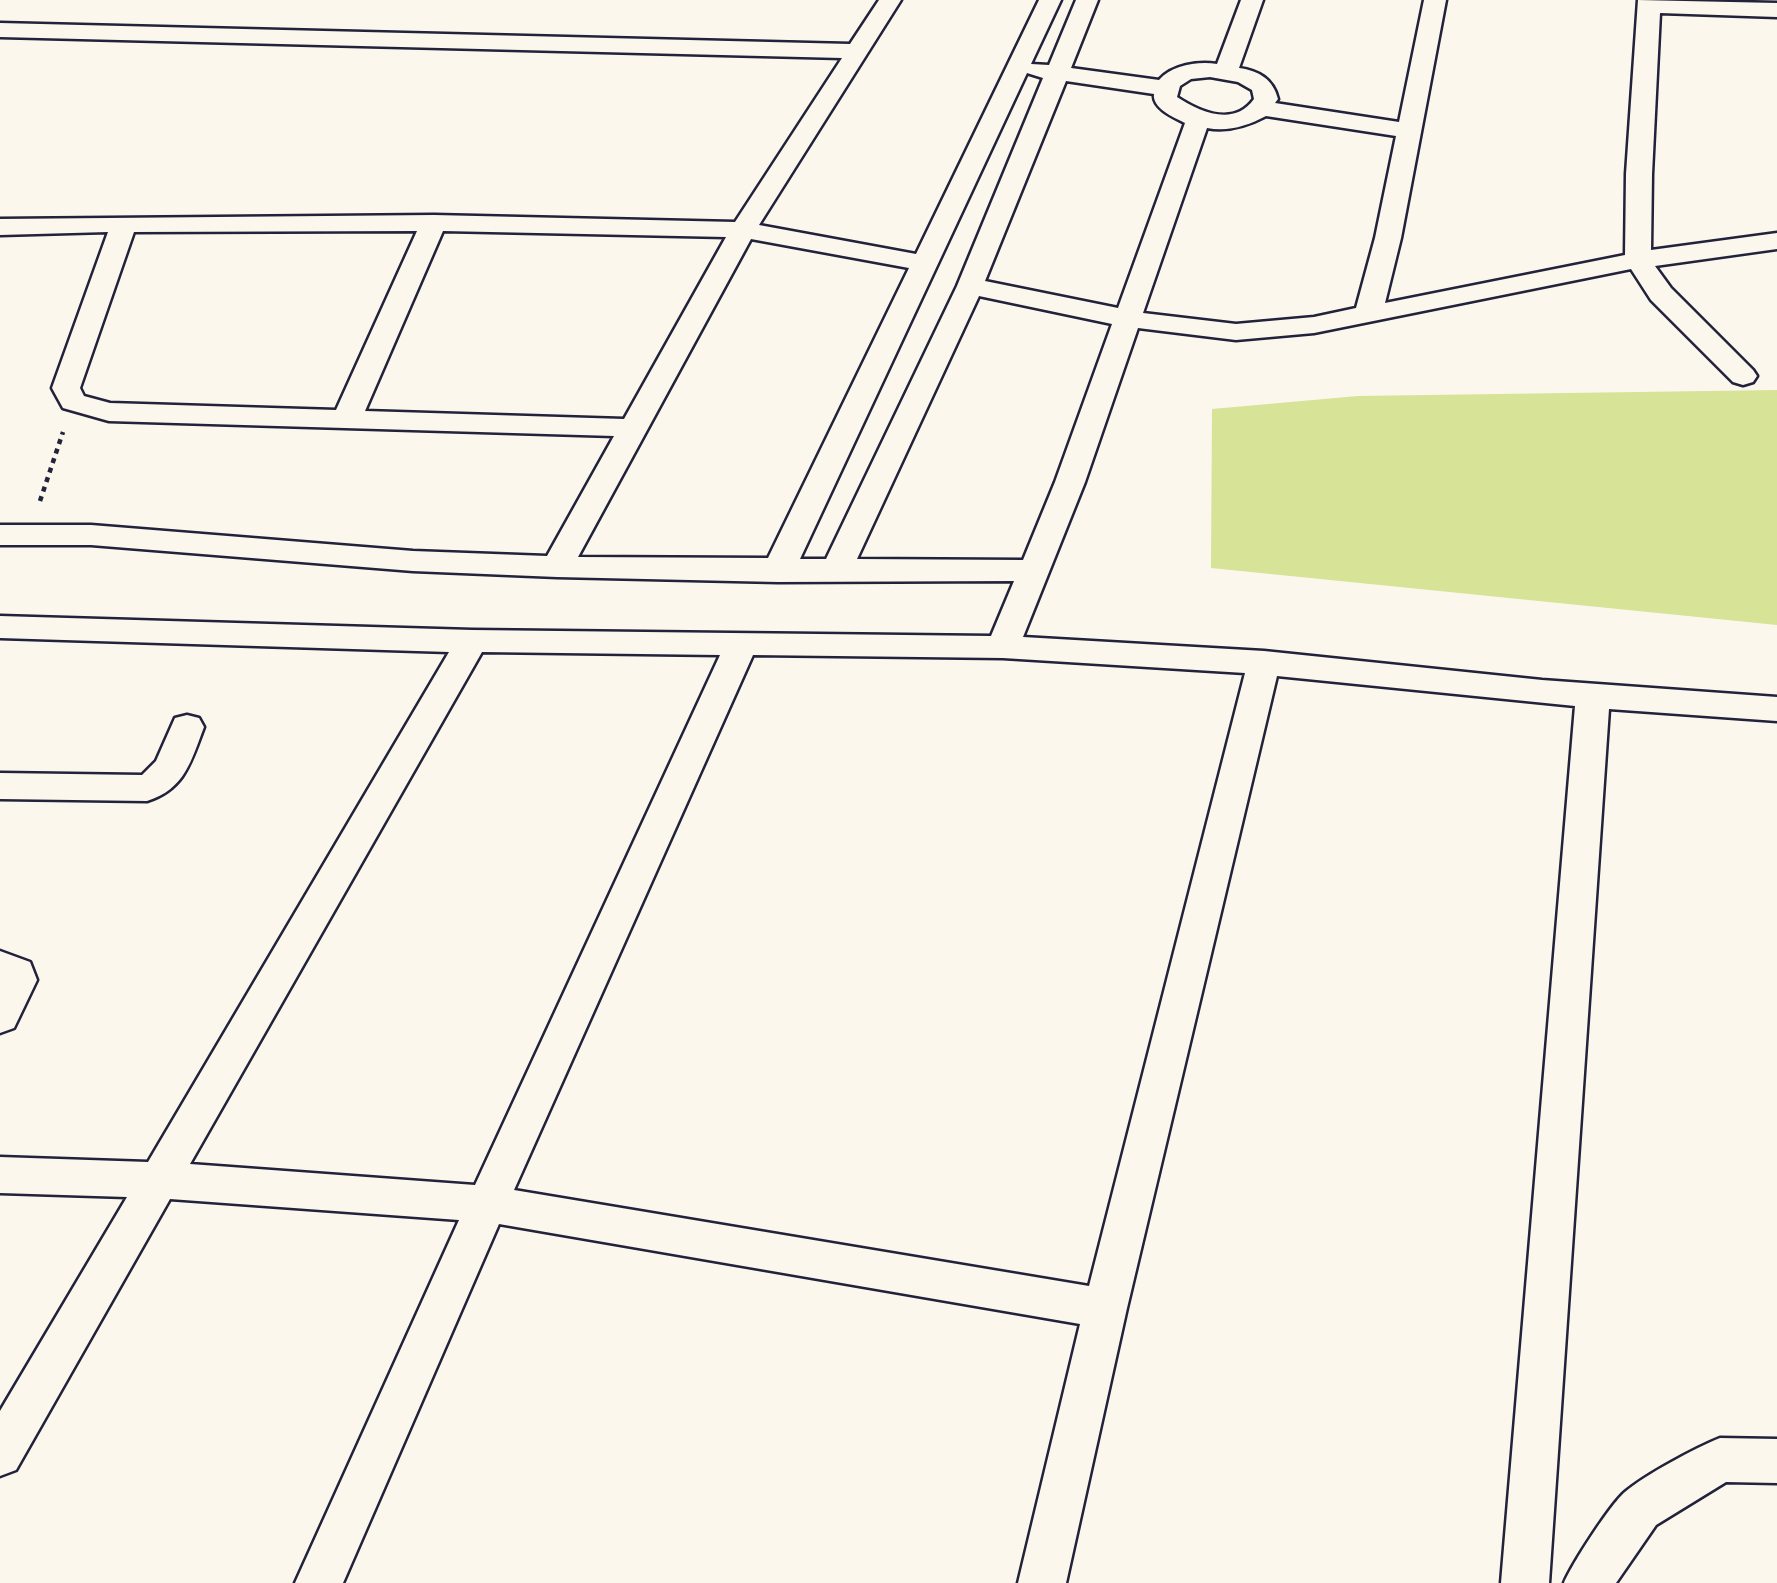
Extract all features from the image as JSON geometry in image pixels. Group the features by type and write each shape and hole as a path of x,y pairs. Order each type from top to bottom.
{"street":[{"path":"557,567 743,230 890,0"},
{"path":"778,571 923,263 1020,68 1050,0"},
{"path":"836,570 970,286 1087,0"},
{"path":"1226,71 1252,0"},
{"path":"1368,314 1388,239 1435,0"},
{"path":"1743,376 1661,293 1638,260 1639,174 1648,3 1777,10"},
{"path":"0,30 856,51"},
{"path":"1020,68 1165,88"},
{"path":"1210,69 1226,71 1243,75 1265,90 1267,100 1264,108 1253,116 1237,121 1198,120 1178,111 1165,100 1165,88 1170,80 1210,69"},
{"path":"1264,108 1408,131"},
{"path":"1003,647 1070,482 1198,120"},
{"path":"0,227 434,223 743,230 923,263"},
{"path":"346,420 434,223"},
{"path":"124,224 66,388 73,402 108,412 634,428"},
{"path":"970,286 1129,319 1236,332 1314,325 1638,260 1776,243"},
{"path":"15,534 91,535 414,561 557,567 778,571 1034,571"},
{"path":"0,627 472,642 1003,647 1264,663 1592,695 1777,709"},
{"path":"0,1454 472,642"},
{"path":"319,1583 487,1204 742,643"},
{"path":"1042,1583 1105,1308 1264,663"},
{"path":"1525,1583 1592,695"},
{"path":"0,786 147,788 166,777 187,727"},
{"path":"0,965 17,973 18,980 0,1017"},
{"path":"0,1175 159,1180 487,1204 1105,1308"},
{"path":"1588,1583 1640,1509 1720,1460 1777,1461"}],"path":[{"path":"15,534 73,402"}],"green space":[{"path":"1777,390 1777,625 1211,568 1212,409 1358,396"}]}
